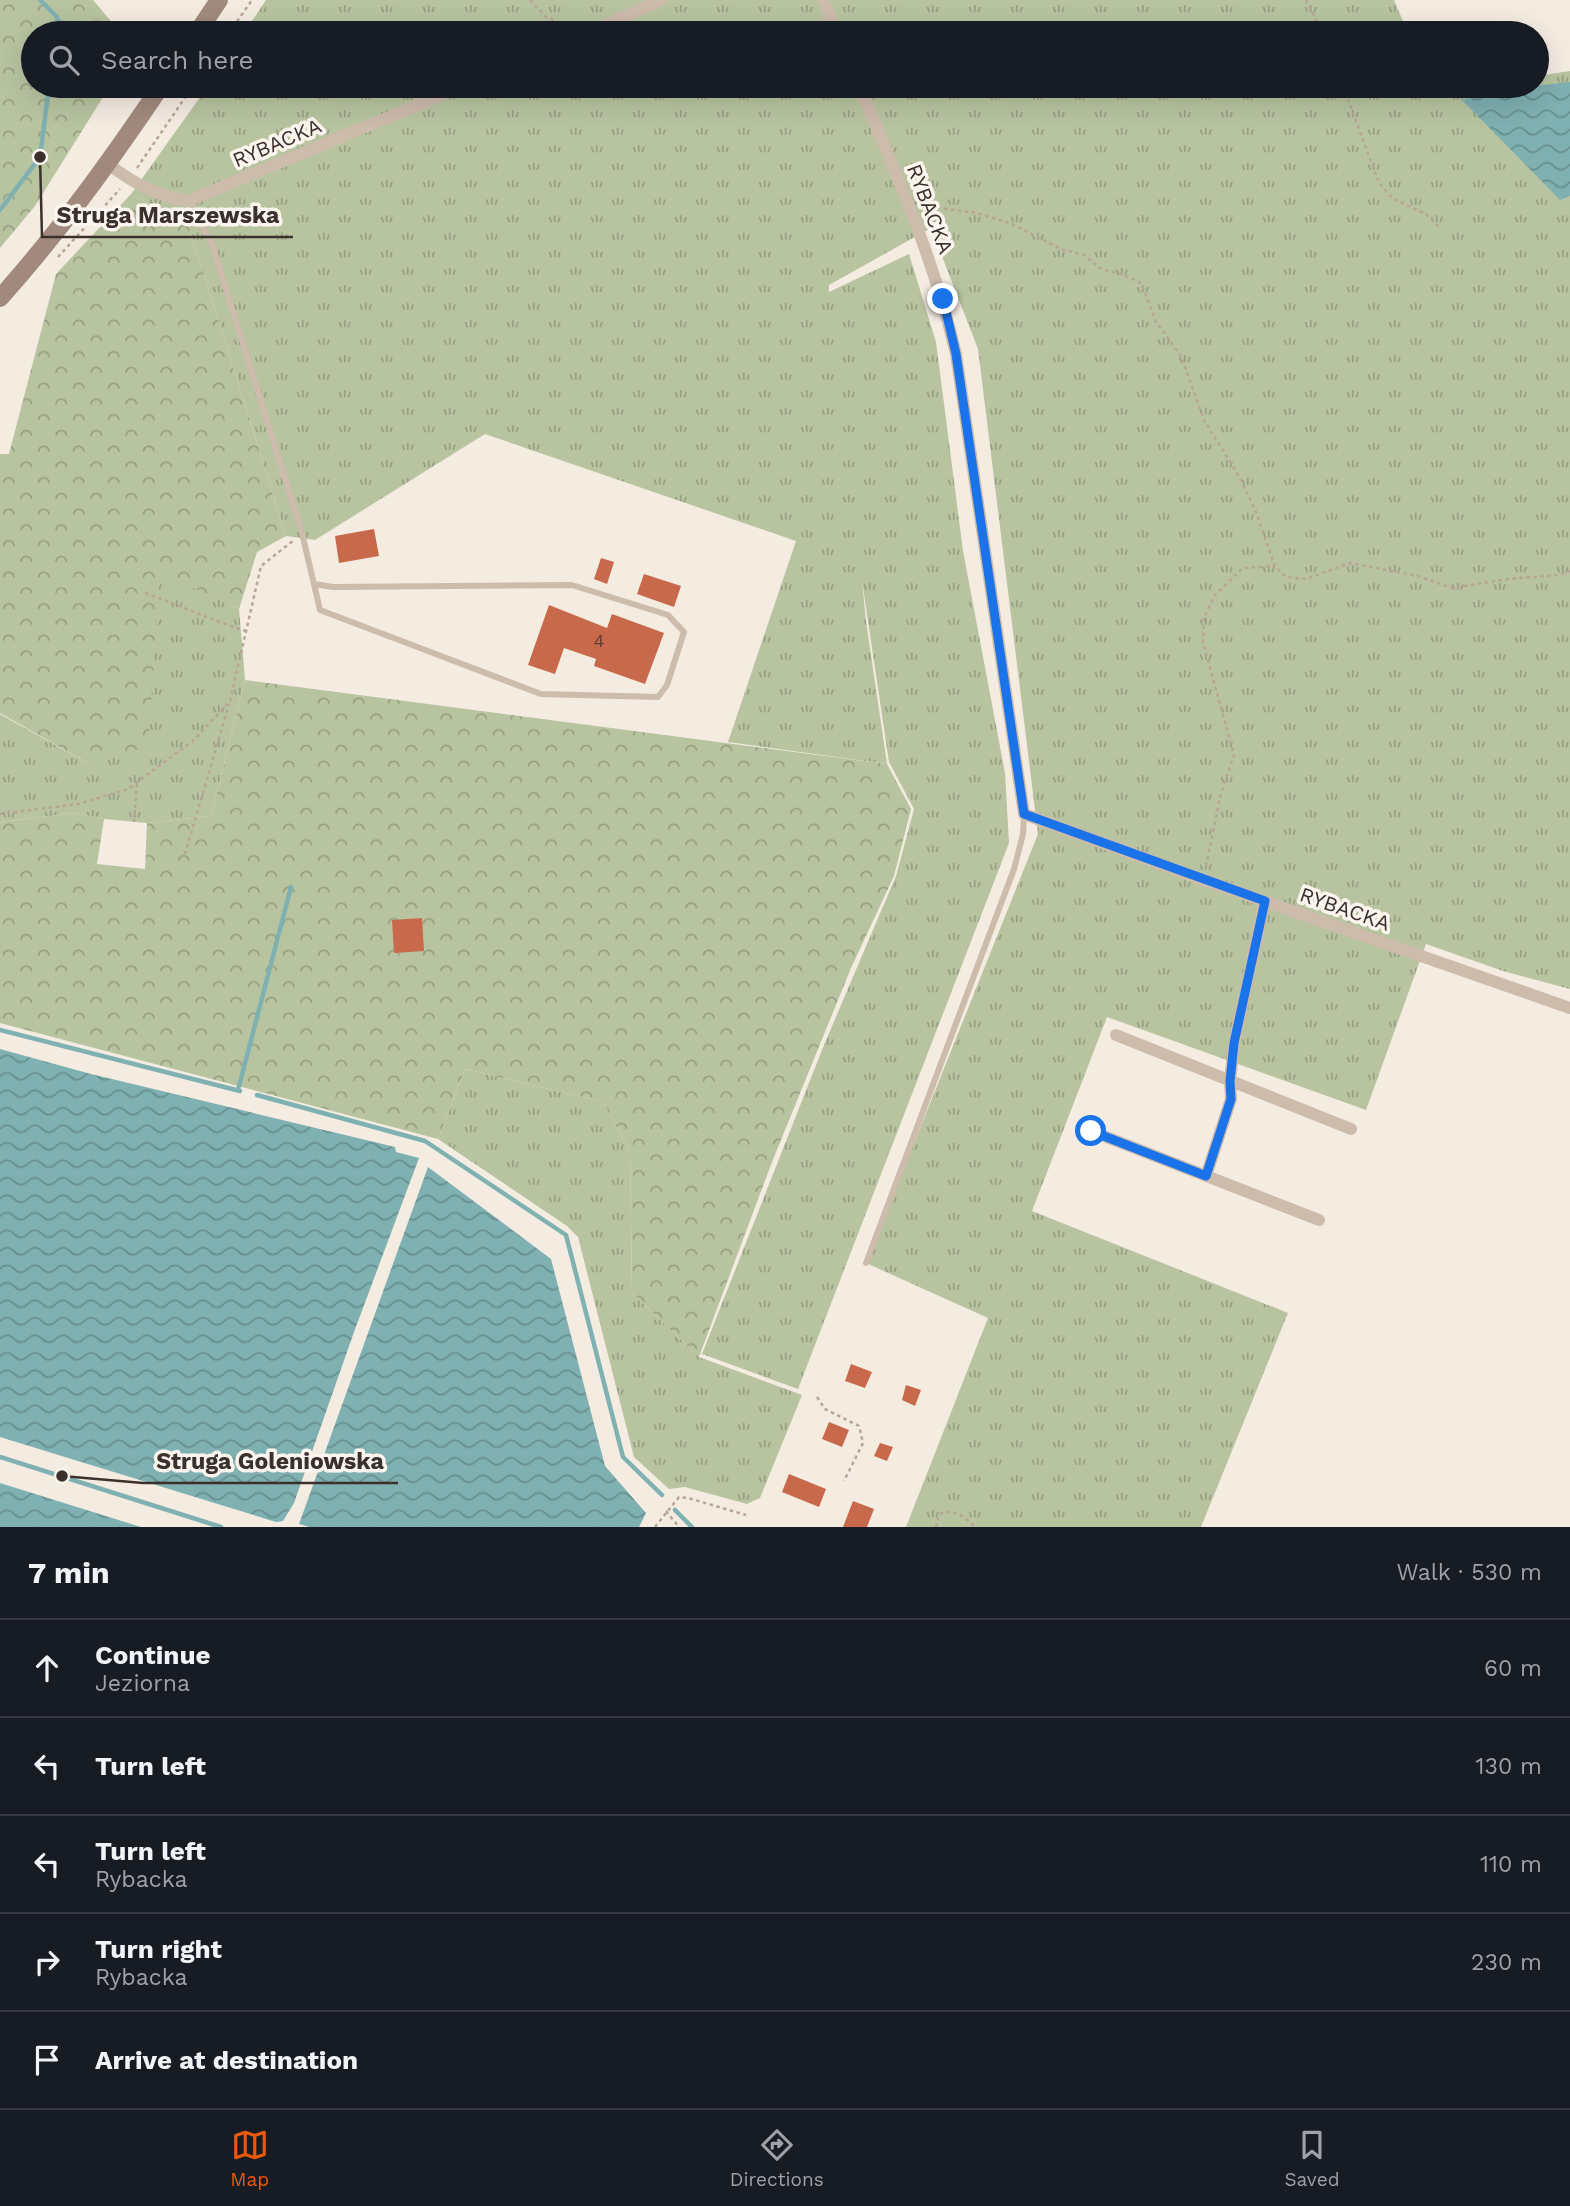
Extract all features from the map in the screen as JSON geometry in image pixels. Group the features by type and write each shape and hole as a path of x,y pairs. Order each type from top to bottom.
{"street":[{"path":"205,21 219,0"},
{"path":"615,21 661,0"},
{"path":"823,0 832,21"},
{"path":"0,298 59,230 153,98"},
{"name":"RYBACKA","path":"188,201 434,98"},
{"name":"RYBACKA","path":"864,98 909,204 943,299 956,354 1024,814 1570,1008"},
{"path":"108,164 139,186 188,201"},
{"path":"1206,1176 1231,1099 1234,1043 1265,901"},
{"path":"1116,1035 1351,1129"},
{"path":"1091,1131 1319,1220"}],"lane":[{"path":"188,201 212,244 302,533 320,610 541,694 658,697 667,685 684,632 668,615 572,585 333,587 314,583"},
{"path":"866,1264 1014,869 1023,834 1024,814"}],"path":[{"path":"237,21 252,0"},
{"path":"530,0 546,17 555,21"},
{"path":"1306,0 1317,21"},
{"path":"50,266 129,179 185,98"},
{"path":"1347,98 1379,183 1392,198 1426,214 1439,227"},
{"path":"909,204 977,213 1012,224 1061,250 1084,255 1101,269 1139,282 1156,322 1181,356 1205,420 1254,507 1275,566 1286,577 1306,579 1350,563 1418,576 1452,588 1508,579 1559,576 1570,571"},
{"path":"185,854 230,701 261,566 302,533"},
{"path":"1204,880 1220,797 1234,755 1203,642 1203,618 1214,596 1243,568 1275,566"},
{"path":"145,593 205,618 246,631"},
{"path":"0,814 78,804 128,789 194,740 230,701"},
{"path":"134,822 137,782"},
{"path":"817,1397 825,1409 859,1426 863,1443 844,1481"},
{"path":"655,1527 678,1497 746,1515"},
{"path":"666,1511 679,1527"},
{"path":"936,1527 939,1514 946,1511 964,1517 975,1527"}],"green space":[{"path":"0,0 93,0 111,21 21,21 21,98 102,98 35,206 0,248"},
{"path":"266,0 1394,0 1403,21 252,21"},
{"path":"1570,71 1570,989 1503,971 1426,944 1366,1110 1107,1017 1032,1211 1288,1313 1201,1527 906,1527 988,1318 866,1263 1038,834 978,349 931,228 829,285 829,292 909,254 936,342 963,551 1005,773 1009,843 798,1389 702,1354 824,1045 896,876 914,809 889,762 862,581 887,764 728,742 796,541 485,434 315,540 286,536 186,217 157,208 131,194 199,98 1549,98 1549,74"},
{"path":"131,194 157,208 186,217 286,536 257,552 239,609 160,573 148,746 91,765 0,713 0,454 9,454 56,274"},
{"path":"160,572 239,609 245,680 211,816 147,823 75,813 0,822 0,714 91,765"},
{"path":"245,680 887,764 911,809 894,876 851,968 772,1162 699,1357 632,1293 630,1151 603,1102 465,1069 438,1139 0,1023 0,822 75,813 104,819 97,864 145,869 147,823 211,816"},
{"path":"465,1069 603,1102 630,1151 632,1293 699,1357 802,1395 760,1498 747,1504 685,1487 669,1489 634,1457 578,1237 567,1226 438,1139"}],"water":[{"path":"1570,82 1570,196 1560,200 1462,100 1549,98 1549,84"},
{"path":"0,1049 91,1074 395,1147 396,1152 419,1158 294,1503 283,1521 276,1522 0,1437"},
{"path":"428,1167 551,1259 605,1466 646,1513 639,1527 309,1527 299,1524"},
{"path":"0,1483 141,1527 0,1527"}],"building":[{"path":"374,529 379,556 339,563 335,536"},
{"path":"601,558 614,562 607,584 594,579"},
{"path":"644,574 681,586 674,607 637,594"},
{"path":"549,605 607,628 612,614 664,633 645,684 594,666 596,659 564,648 555,674 528,665"},
{"path":"422,918 424,951 394,953 392,920"},
{"path":"851,1364 872,1372 865,1388 845,1381"},
{"path":"906,1385 921,1390 915,1406 902,1400"},
{"path":"829,1422 849,1430 842,1447 822,1439"},
{"path":"880,1443 893,1447 887,1461 874,1456"},
{"path":"789,1474 826,1489 819,1507 782,1492"},
{"path":"853,1501 874,1509 867,1527 843,1527"}],"waterway":[{"path":"40,0 58,21"},
{"path":"0,210 40,157 47,98"},
{"path":"238,1090 291,887"},
{"path":"0,1030 240,1091"},
{"path":"257,1095 425,1141 566,1235 623,1457 662,1495"},
{"path":"0,1457 221,1527"},
{"path":"675,1510 692,1527"}],"place":[{"name":"Struga Marszewska","path":"40,157"},
{"name":"Struga Goleniowska","path":"62,1476"}],"route":[{"path":"943,299 956,354 1024,814 1265,901 1234,1043 1231,1099 1206,1176 1091,1131"}]}
